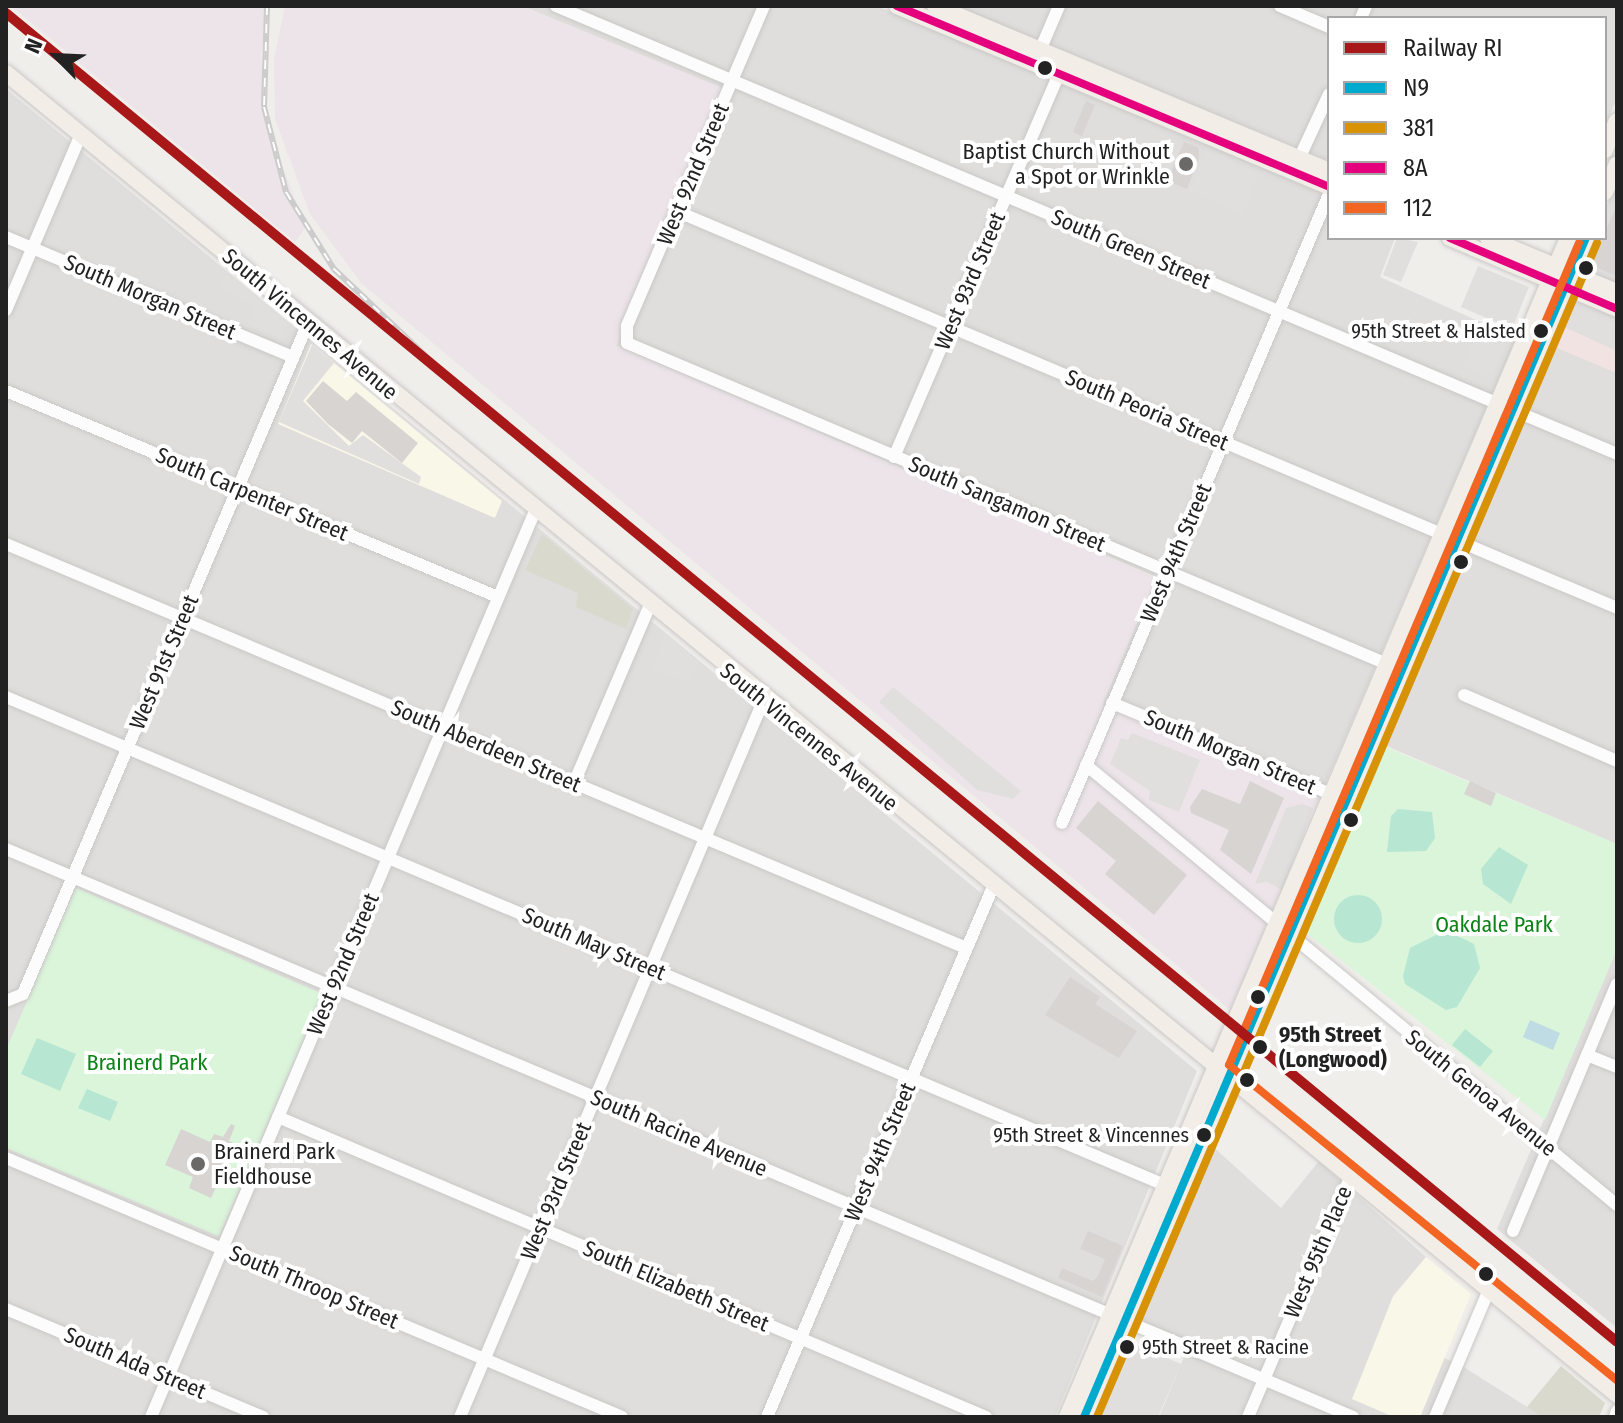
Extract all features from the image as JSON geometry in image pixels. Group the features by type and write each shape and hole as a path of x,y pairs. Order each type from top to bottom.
{"main road":[{"path":"897,6 1037,57 1327,175"},
{"path":"935,6 1037,57"},
{"name":"South Vincennes Avenue","path":"6,73 1214,1069 1351,1176 1617,1395"},
{"path":"1609,146 1617,121"},
{"path":"1607,187 1617,164"},
{"path":"1456,240 1560,277 1617,292"},
{"path":"1492,240 1617,309"},
{"path":"1560,277 1568,240"},
{"path":"1067,1417 1118,1318 1174,1188 1228,1080 1283,930 1339,797 1560,277 1585,240"},
{"path":"1339,797 1387,664 1450,538"},
{"path":"1174,1188 1214,1069 1283,930"},
{"path":"1084,1417 1118,1318"}],"street":[{"name":"South Green Street","path":"556,6 1617,454"},
{"name":"West 92nd Street","path":"627,343 627,326 764,6"},
{"path":"1037,57 1059,6"},
{"path":"1280,6 1327,26"},
{"name":"West 93rd Street","path":"894,457 1062,67"},
{"path":"1296,165 1327,98"},
{"path":"6,310 81,134"},
{"name":"West 94th Street","path":"1062,823 1327,199"},
{"name":"South Peoria Street","path":"676,211 1617,608"},
{"name":"South Morgan Street","path":"6,237 293,357"},
{"name":"West 91st Street","path":"13,1000 73,877 308,323"},
{"name":"South Sangamon Street","path":"627,343 1387,664"},
{"name":"South Carpenter Street","path":"6,391 498,597"},
{"name":"West 92nd Street","path":"151,1417 535,511"},
{"name":"South Aberdeen Street","path":"6,544 966,948"},
{"path":"574,783 650,605"},
{"path":"1464,695 1617,761"},
{"name":"South May Street","path":"6,697 1174,1188"},
{"name":"West 93rd Street","path":"460,1417 764,699"},
{"name":"South Morgan Street","path":"1112,703 1339,797"},
{"name":"South Genoa Avenue","path":"1086,765 1617,1205"},
{"name":"South Racine Avenue","path":"6,849 1353,1417"},
{"name":"West 94th Street","path":"767,1417 993,887"},
{"path":"1513,1231 1617,984"},
{"path":"1587,1055 1617,1067"},
{"name":"South Elizabeth Street","path":"278,1117 986,1417"},
{"name":"South Throop Street","path":"6,1158 622,1417"},
{"name":"West 95th Place","path":"1248,1417 1351,1176"},
{"path":"1435,1417 1489,1290"},
{"name":"South Ada Street","path":"6,1309 263,1417"},
{"path":"1615,1417 1617,1411"}],"shaded area":[{"path":"11,6 270,6 261,55 269,132 306,227 295,242"},
{"path":"285,6 522,6 723,88 616,346 1156,578 1102,705 1319,798 1230,1010 362,284 310,214 275,119 274,59"},
{"path":"522,6 877,6 1327,195 1327,240 1394,240 1380,277 1516,338 1319,798 1102,705 1156,577 616,346 723,89"},
{"path":"957,6 1617,6 1617,98 1607,121 1607,16 1327,16 1327,160"},
{"path":"6,89 1197,1071 1055,1417 6,1417"},
{"path":"1206,151 1260,172 1242,215 1189,191"},
{"path":"1617,181 1617,283 1580,268 1592,240 1607,240 1607,204"},
{"path":"1396,240 1418,242 1401,282 1383,275"},
{"path":"1478,266 1529,287 1512,329 1461,307"},
{"path":"227,273 287,323 281,338 248,324 254,309 220,285"},
{"path":"1573,297 1617,316 1617,373 1552,346"},
{"path":"1576,300 1617,318 1617,351 1564,327"},
{"path":"1479,328 1507,339 1490,378 1462,366"},
{"path":"1548,343 1617,373 1617,844 1377,742"},
{"path":"311,344 502,501 495,518 278,424"},
{"path":"312,345 334,363 303,401 349,446 363,435 421,477 419,484 279,422"},
{"path":"542,534 633,609 626,629 576,607 578,593 525,570"},
{"path":"666,634 698,662 690,684 651,668"},
{"path":"893,687 1021,791 1013,799 977,790 879,702"},
{"path":"1132,733 1200,760 1179,812 1149,800 1150,791 1110,764 1121,738 1128,740"},
{"path":"1302,804 1313,808 1282,890 1267,882 1255,884 1286,808"},
{"path":"1617,949 1617,1328 1497,1229"},
{"path":"1209,1143 1281,1208 1319,1161 1426,1257 1393,1296 1353,1399 1394,1417 1159,1417 1190,1342 1135,1319"},
{"path":"1426,1257 1471,1294 1420,1417 1394,1417 1352,1399 1393,1297"},
{"path":"1132,1343 1181,1364 1158,1417 1101,1417"},
{"path":"1444,1358 1462,1366 1543,1417 1420,1417"},
{"path":"1561,1366 1605,1403 1599,1417 1542,1417 1527,1407"}],"green space":[{"name":"Oakdale Park","path":"1383,746 1617,844 1617,949 1545,1120 1305,932"},
{"path":"1398,809 1432,812 1435,838 1426,851 1387,852 1391,816"},
{"path":"1499,847 1528,865 1511,904 1483,884 1481,869"},
{"name":"Brainerd Park","path":"76,888 323,994 219,1236 6,1148 6,1050"},
{"path":"1358,895 1375,902 1382,919 1375,936 1358,943 1341,936 1334,919 1341,902"},
{"path":"1446,930 1474,944 1480,968 1457,1007 1446,1010 1405,984 1403,976 1410,948"},
{"path":"1465,1029 1493,1051 1480,1067 1452,1045"},
{"path":"37,1038 76,1054 60,1091 21,1074"},
{"path":"87,1089 118,1102 110,1121 78,1108"}],"water":[{"path":"1530,1020 1560,1033 1553,1050 1523,1037"}],"building":[{"path":"1086,101 1095,105 1082,136 1073,132"},
{"name":"Baptist Church Without a Spot or Wrinkle","path":"1184,142 1199,148 1199,158 1187,189 1167,181"},
{"path":"1617,205 1617,276 1590,265 1601,240 1607,240 1607,227"},
{"path":"323,381 347,401 356,392 418,443 402,463 362,431 352,443 328,424 306,401"},
{"path":"1250,781 1284,798 1251,874 1220,850 1229,830 1191,813 1190,807 1202,789 1240,804"},
{"path":"1470,781 1496,793 1491,806 1464,794"},
{"path":"1098,801 1187,875 1154,915 1105,874 1116,861 1076,828"},
{"path":"1070,977 1100,997 1095,1004 1137,1031 1119,1058 1045,1015"},
{"name":"Brainerd Park Fieldhouse","path":"231,1124 235,1126 229,1141 236,1144 211,1198 189,1188 193,1177 165,1165 181,1129 210,1142 214,1134 223,1137"},
{"path":"1088,1231 1123,1246 1102,1297 1058,1278 1062,1268 1093,1281 1098,1276 1105,1259 1080,1249"}],"railway":[{"path":"267,6 264,107 286,192 334,269 450,379"}],"rail line":[{"name":"RI","path":"6,13 1617,1342"}],"transit line":[{"name":"8A","path":"897,6 1327,186"},
{"name":"8A","path":"1455,240 1617,309"},
{"name":"N9","path":"1084,1417 1585,240"},
{"name":"112","path":"1579,243 1229,1065 1617,1380"},
{"name":"381","path":"1097,1417 1597,243"}],"place":[{"name":"Baptist Church Without a Spot or Wrinkle","path":"1186,164"},
{"name":"95th Street & Halsted","path":"1541,331"},
{"name":"95th Street (Longwood)","path":"1260,1047"},
{"name":"95th Street & Vincennes","path":"1204,1135"},
{"name":"Brainerd Park Fieldhouse","path":"198,1164"},
{"name":"95th Street & Racine","path":"1127,1347"}]}
